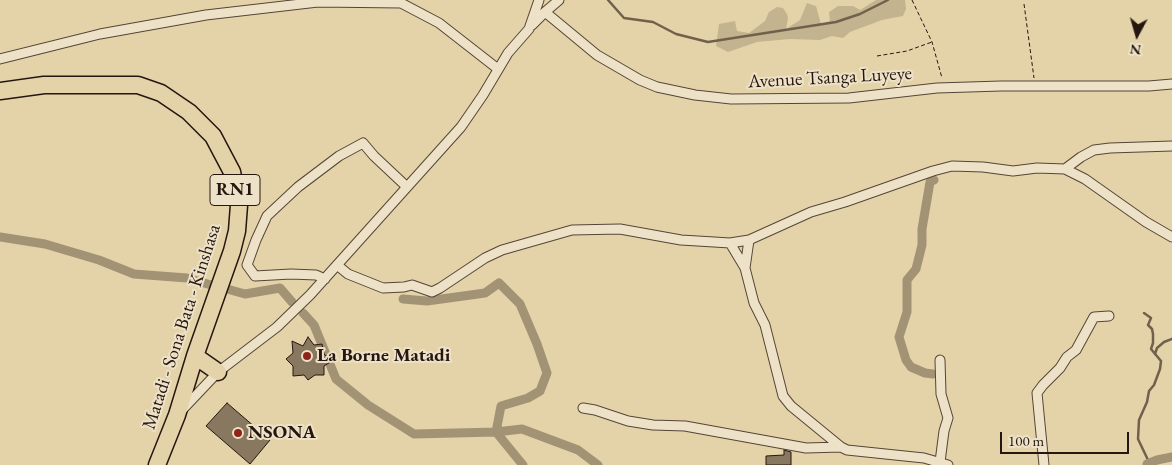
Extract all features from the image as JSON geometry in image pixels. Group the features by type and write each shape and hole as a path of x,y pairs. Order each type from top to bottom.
{"highway":[{"name":"Matadi - Sona Bata - Kinshasa","path":"0,91 44,85 138,84 161,93 189,112 213,136 232,172 239,205 232,251 195,356 177,415 158,465"},
{"path":"195,356 218,372"}],"street":[{"path":"529,29 539,0"},
{"path":"177,415 218,372 277,327 325,279 461,127 484,95 508,53 545,12 559,0"},
{"path":"0,59 100,34 206,15 318,2 401,3 439,23 498,69"},
{"name":"Avenue Tsanga Luyeye","path":"545,12 596,55 640,80 657,87 695,95 731,99 840,98 945,88 1149,86 1172,84"},
{"path":"325,279 316,275 255,276 247,265 267,216 312,176 339,156 363,143 407,187"},
{"path":"1065,169 1094,150 1118,147 1172,146"},
{"path":"337,265 348,274 383,288 412,285 432,292 485,258 502,250 572,230 620,229 681,240 730,243 749,240 811,212 952,166 1013,170 1037,168 1065,169 1085,179 1140,218 1172,237"},
{"path":"745,268 749,240"},
{"path":"730,243 745,268 754,303 764,325 784,396 791,406 840,447 847,450 910,456 944,463 944,432 948,418 941,394 940,360"},
{"path":"1044,465 1037,393 1067,357 1076,350 1094,317 1109,316"},
{"path":"584,408 628,421 653,425 685,426 806,448 840,447"}],"path":[{"path":"912,0 932,42 945,88"},
{"path":"1024,4 1034,86"},
{"path":"877,56 907,51 932,42"}],"shaded area":[{"path":"876,0 905,0 906,9 903,16 882,20 850,32 843,38 832,36 820,40 790,39 757,42 728,52 716,46 719,24 735,21 737,31 749,33 765,21 769,12 777,7 783,8 787,14 786,29 800,20 807,3 816,6 821,24 830,21 829,12 838,6 853,6 860,10"}],"building":[{"name":"La Borne Matadi","path":"308,337 314,345 322,344 324,354 332,361 324,366 324,375 315,375 308,380 304,375 293,376 293,366 286,359 293,353 292,341 303,346"},
{"name":"NSONA","path":"227,403 270,440 250,464 206,426"},
{"path":"784,450 791,452 791,465 766,465 766,456 784,455"}],"waterway":[{"path":"608,0 624,18 653,22 676,34 708,42 836,22 860,14 888,0"},
{"path":"933,374 911,367 906,360 899,337 907,312 907,280 916,269 922,245 922,229 930,182 934,180"},
{"path":"0,237 45,244 99,260 134,274 187,278 211,285"},
{"path":"403,299 427,301 485,293 499,283 520,304 547,373 540,391 528,398 501,406 496,432 523,465"},
{"path":"227,289 245,294 280,288 292,302"},
{"path":"303,313 314,325 336,379 368,405 414,434 496,432 522,429 578,450 598,465"},
{"path":"1144,313 1151,318 1148,325 1152,329 1153,334 1151,349 1161,361 1160,369 1154,385 1149,391 1147,402 1139,420 1138,439 1148,460 1147,465"},
{"path":"1155,354 1157,348 1164,342 1172,339"},
{"path":"1147,464 1172,457"}],"place":[{"name":"La Borne Matadi","path":"307,356"},
{"name":"NSONA","path":"238,433"}]}
